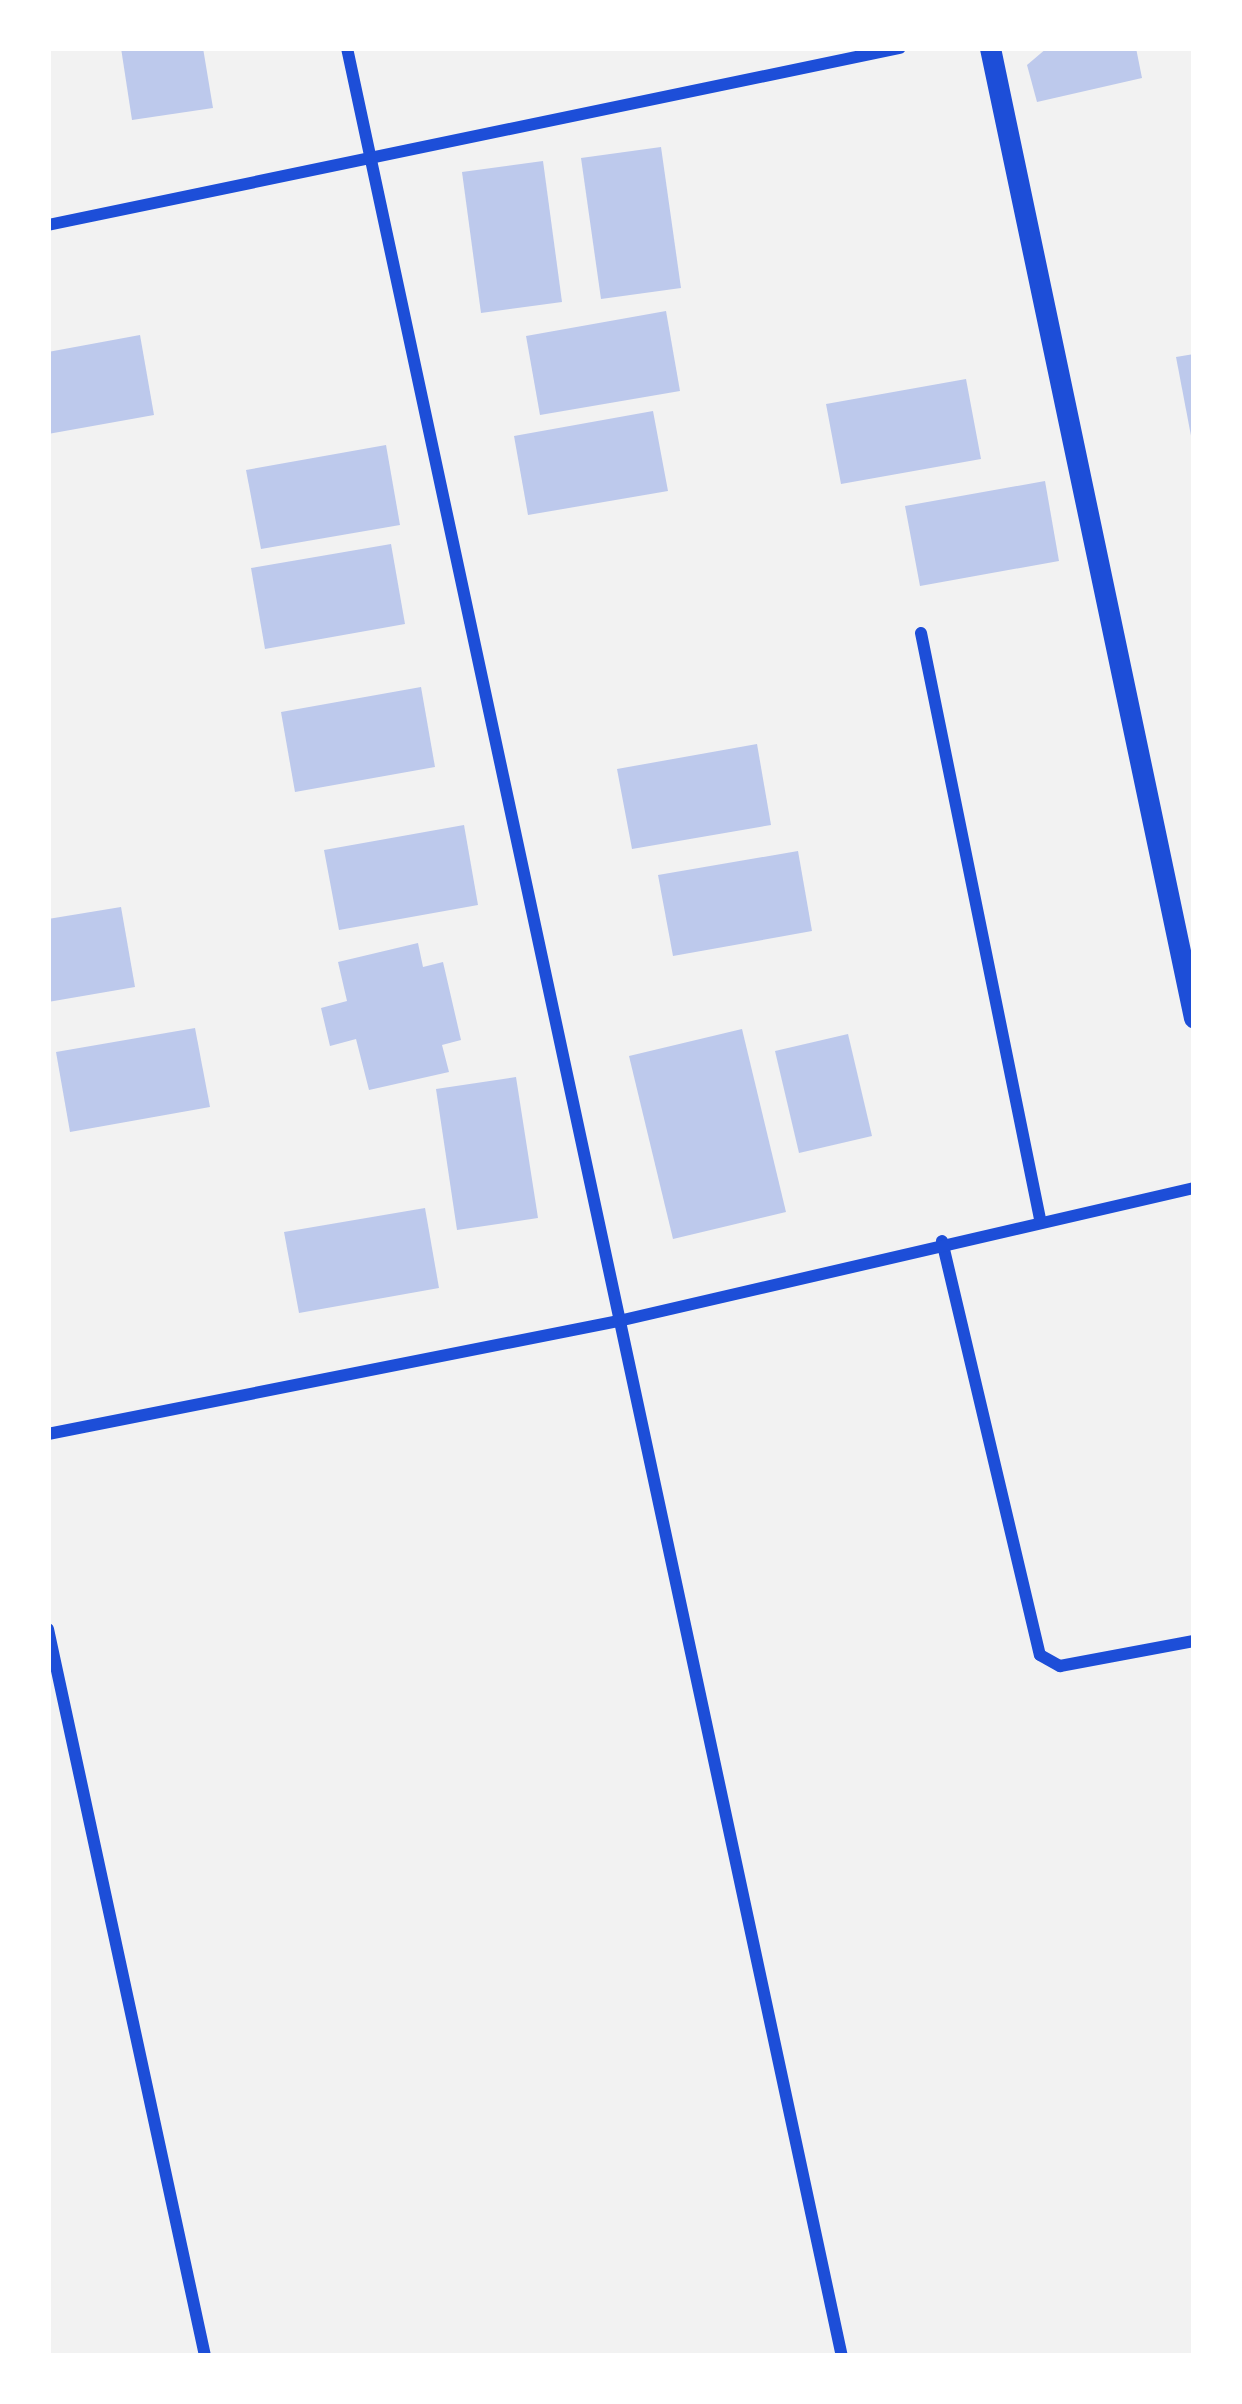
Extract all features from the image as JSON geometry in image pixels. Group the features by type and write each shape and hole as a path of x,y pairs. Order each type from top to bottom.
{"street":[{"path":"347,48 842,2356"},
{"path":"48,225 900,48"},
{"path":"990,48 1194,1018"},
{"path":"921,633 1040,1219"},
{"path":"48,1434 623,1320 942,1241 1194,1188"},
{"path":"942,1241 1040,1655 1060,1666 1194,1641"},
{"path":"48,1629 206,2356"}],"building":[{"path":"121,48 203,48 213,108 132,120"},
{"path":"1047,48 1136,48 1142,78 1037,102 1027,65"},
{"path":"661,147 681,288 601,299 581,158"},
{"path":"543,161 562,302 481,313 462,172"},
{"path":"666,311 680,391 540,415 526,336"},
{"path":"140,335 154,415 48,434 48,352"},
{"path":"1194,354 1194,441 1192,441 1176,357"},
{"path":"966,379 981,459 841,484 826,404"},
{"path":"653,411 668,491 528,515 514,436"},
{"path":"386,445 400,525 261,549 246,470"},
{"path":"1045,481 1059,561 920,586 905,506"},
{"path":"391,544 405,624 265,649 251,568"},
{"path":"421,687 435,767 295,792 281,712"},
{"path":"757,744 771,825 632,849 617,769"},
{"path":"464,825 478,905 339,930 324,850"},
{"path":"798,851 812,931 673,956 658,875"},
{"path":"121,907 135,987 48,1002 48,919"},
{"path":"418,943 423,967 443,962 461,1040 442,1045 449,1072 369,1090 356,1039 330,1046 321,1008 347,1001 338,962"},
{"path":"195,1028 210,1107 70,1132 56,1052"},
{"path":"742,1029 786,1212 673,1239 629,1056"},
{"path":"848,1034 872,1136 799,1153 775,1051"},
{"path":"516,1077 538,1218 457,1230 436,1089"},
{"path":"425,1208 439,1288 299,1313 284,1232"}]}
